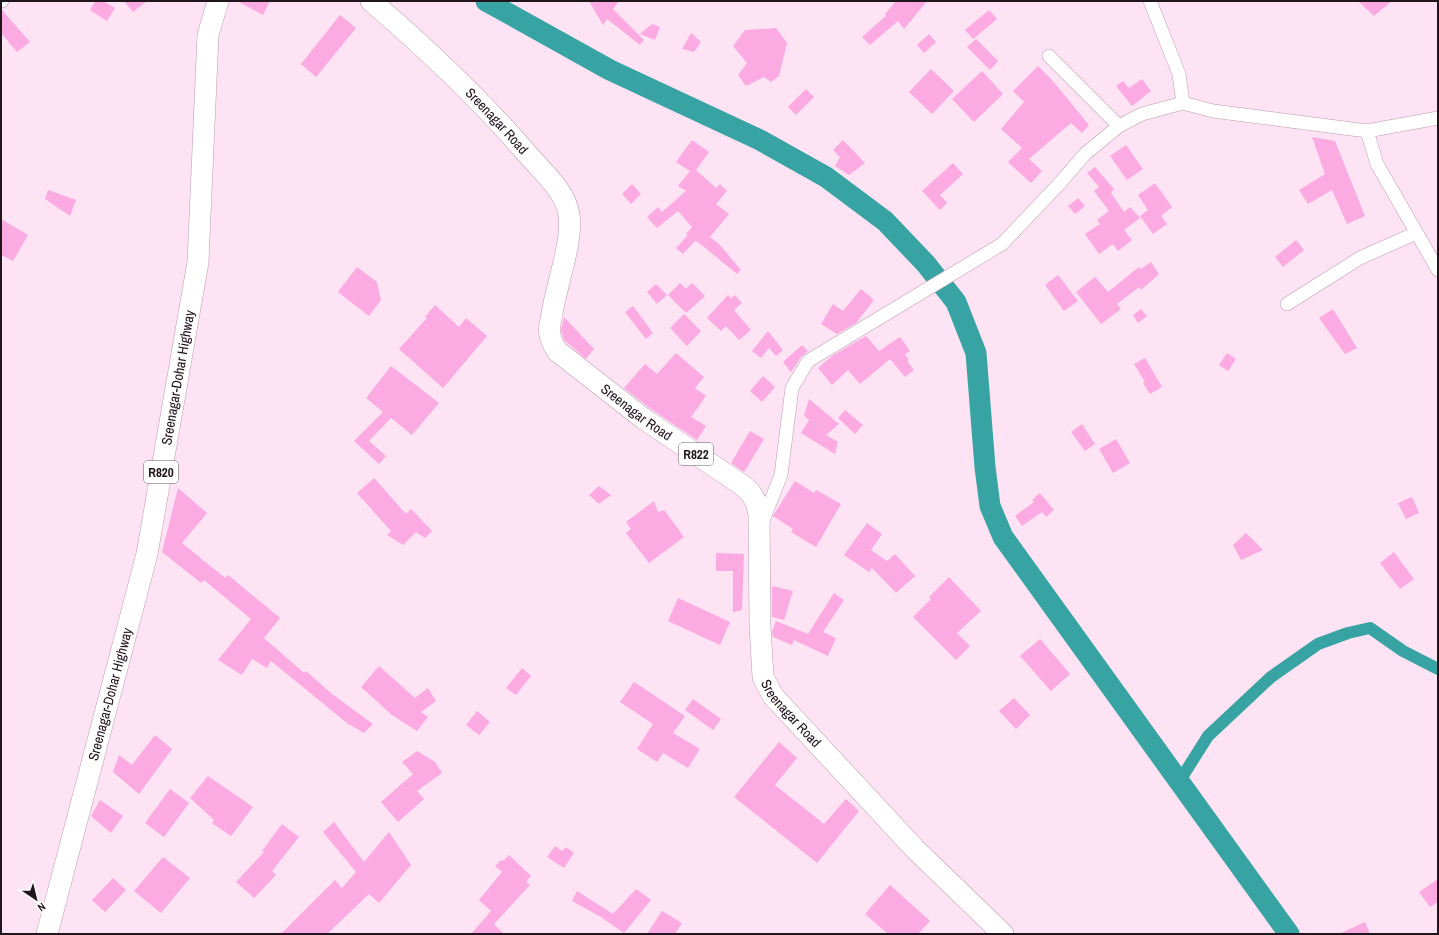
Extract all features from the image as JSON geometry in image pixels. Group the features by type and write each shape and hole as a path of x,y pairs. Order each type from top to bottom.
{"main road":[{"name":"Sreenagar-Dohar Highway","path":"47,934 147,554 198,262 208,35 218,1"},
{"name":"Sreenagar Road","path":"371,1 454,76 506,129 557,189 566,203 570,216 567,245 553,306 549,333 557,351 644,419 742,485 750,492 756,502 760,528 760,626 763,678 767,687 784,708 915,849 1003,934"}],"street":[{"path":"1150,1 1179,74 1183,103"},
{"path":"1049,56 1119,126"},
{"path":"760,528 781,475 792,388 808,361 1002,244 1060,183 1085,154 1119,126 1142,114 1183,103 1213,111 1367,131 1438,118"},
{"path":"1367,131 1377,164 1438,270"},
{"path":"1287,304 1360,258 1416,232"}],"building":[{"path":"95,1 103,1 115,8 107,21 90,10"},
{"path":"124,1 147,1 133,12"},
{"path":"237,1 270,1 263,15"},
{"path":"589,1 619,1 613,9 644,40 640,45 607,19 603,25"},
{"path":"896,1 927,1 904,29 898,21 870,45 862,37 886,16 885,14"},
{"path":"1358,1 1392,1 1374,16"},
{"path":"1,9 30,42 17,52 1,33"},
{"path":"989,10 997,19 973,39 965,30"},
{"path":"340,15 356,28 316,77 301,64"},
{"path":"652,24 660,27 655,40 640,34"},
{"path":"776,28 787,43 779,76 771,82 764,77 746,86 738,75 747,63 733,46 745,30"},
{"path":"691,33 701,42 694,52 682,49"},
{"path":"929,34 936,42 924,53 917,45"},
{"path":"976,39 998,61 990,70 967,47"},
{"path":"1038,66 1052,80 1089,125 1082,133 1071,123 1029,159 1042,171 1031,183 1008,162 1022,148 1001,129 1024,102 1013,91"},
{"path":"931,69 954,91 932,114 909,92"},
{"path":"982,71 1003,94 974,122 952,99"},
{"path":"1142,79 1151,91 1132,106 1116,86 1123,81 1129,88"},
{"path":"806,89 814,97 796,115 788,107"},
{"path":"1312,137 1335,141 1365,216 1347,224 1332,190 1308,204 1299,190 1325,174"},
{"path":"692,140 709,152 696,170 716,188 720,184 727,191 716,204 729,214 710,237 720,245 741,270 737,274 698,242 695,241 683,254 676,248 688,235 686,234 692,227 678,211 657,228 647,217 658,207 662,212 686,191 678,186 690,171 676,162"},
{"path":"843,140 865,163 849,175 835,166 840,157 833,150"},
{"path":"1126,145 1143,169 1127,180 1110,156"},
{"path":"953,163 963,174 940,195 947,203 940,210 922,191"},
{"path":"1095,167 1114,189 1111,193 1124,212 1130,207 1140,218 1124,230 1132,240 1118,251 1113,244 1099,254 1085,234 1100,224 1097,220 1109,211 1094,191 1099,187 1087,173"},
{"path":"1155,183 1172,207 1161,216 1167,224 1153,234 1140,216 1148,210 1138,195"},
{"path":"632,184 641,194 631,204 622,194"},
{"path":"48,190 76,200 70,216 45,199"},
{"path":"1078,198 1085,206 1075,214 1068,206"},
{"path":"1,219 28,235 13,261 1,255"},
{"path":"1296,240 1304,250 1283,267 1275,257"},
{"path":"1151,262 1159,274 1141,290 1139,287 1117,304 1121,309 1101,324 1076,292 1095,277 1108,292 1139,267 1141,269"},
{"path":"357,267 377,282 381,300 369,316 338,292"},
{"path":"1058,275 1078,301 1064,311 1045,285"},
{"path":"680,283 686,289 692,283 705,296 686,313 668,295"},
{"path":"656,284 667,295 657,304 647,292"},
{"path":"861,289 874,300 856,323 837,334 821,324 833,304 843,311"},
{"path":"728,295 731,298 735,295 742,303 734,310 751,330 739,340 726,326 721,331 707,318"},
{"path":"435,305 459,327 466,318 487,336 443,388 399,349 427,318 425,317"},
{"path":"633,306 653,333 646,339 625,312"},
{"path":"1141,309 1147,316 1138,323 1133,315"},
{"path":"1333,309 1357,348 1345,354 1319,318"},
{"path":"684,314 701,331 687,346 670,328"},
{"path":"564,317 594,349 586,359 564,340 561,330"},
{"path":"768,331 783,350 776,356 769,348 761,358 752,351"},
{"path":"866,336 879,351 900,337 910,351 905,354 909,360 907,361 914,370 905,377 890,359 860,384 848,370 832,385 818,368 832,356"},
{"path":"802,345 808,351 801,357 791,372 783,362"},
{"path":"676,353 704,377 695,388 706,396 691,417 706,426 697,440 651,409 624,388 645,364 657,374"},
{"path":"1227,353 1236,359 1228,371 1219,365"},
{"path":"1145,358 1162,387 1150,394 1143,383 1145,382 1134,364"},
{"path":"391,366 439,403 412,435 391,418 369,441 386,456 379,464 354,441 383,412 366,398"},
{"path":"763,376 775,387 762,402 750,391"},
{"path":"809,399 839,424 826,435 838,442 835,454 801,433 809,420 804,416"},
{"path":"845,410 863,425 855,434 838,418"},
{"path":"1082,424 1095,444 1085,451 1071,432"},
{"path":"750,431 764,439 744,472 731,463"},
{"path":"1116,439 1130,463 1113,473 1099,449"},
{"path":"374,478 406,514 411,509 432,531 425,538 416,532 403,545 387,535 391,531 357,493"},
{"path":"795,481 814,493 816,490 841,504 816,547 791,532 793,529 773,516"},
{"path":"599,486 611,495 599,504 589,495"},
{"path":"178,488 207,513 182,543 225,578 228,575 280,618 264,638 304,673 306,671 332,694 373,724 364,733 347,723 271,661 267,668 252,659 242,675 218,660 251,619 204,580 201,583 162,552"},
{"path":"1040,493 1054,510 1046,517 1042,512 1022,526 1015,516 1034,502 1032,500"},
{"path":"1412,497 1419,513 1406,519 1398,503"},
{"path":"654,501 658,512 664,510 684,537 649,563 626,533 631,529 626,522"},
{"path":"867,523 882,534 871,550 887,561 895,554 915,576 896,593 872,568 869,572 844,555"},
{"path":"1246,533 1263,550 1241,560 1233,545"},
{"path":"1394,552 1414,579 1400,589 1380,563"},
{"path":"716,553 744,554 742,610 733,612 733,571 716,571"},
{"path":"949,577 981,611 957,633 970,646 956,660 913,617 931,599 929,597"},
{"path":"772,586 793,591 784,620 772,617"},
{"path":"834,593 844,600 823,632 836,638 828,656 794,640 792,645 773,637 772,631 776,621 808,634"},
{"path":"678,598 730,622 720,645 668,621"},
{"path":"1040,639 1070,674 1051,691 1020,656"},
{"path":"379,666 415,698 428,688 436,701 421,712 428,717 417,731 392,715 361,687"},
{"path":"522,668 531,676 516,695 506,688"},
{"path":"634,682 685,716 673,733 700,749 688,768 663,753 657,762 637,749 653,724 620,702"},
{"path":"1014,698 1030,715 1016,729 999,711"},
{"path":"693,699 721,719 713,730 685,710"},
{"path":"477,711 490,722 479,735 466,725"},
{"path":"155,735 172,749 139,794 113,772 119,755 132,765"},
{"path":"779,742 797,758 775,785 824,824 846,799 859,811 817,863 734,797"},
{"path":"417,751 435,762 442,773 417,791 424,799 398,822 381,802 413,774 402,762"},
{"path":"208,776 253,807 231,836 212,823 214,820 190,798"},
{"path":"170,789 189,803 164,837 145,823"},
{"path":"100,800 123,816 111,833 91,816"},
{"path":"334,822 364,862 389,832 411,865 379,903 369,894 327,934 281,934 335,880 342,888 356,872 323,832"},
{"path":"282,824 299,837 272,871 276,875 254,898 236,882 264,852 262,851"},
{"path":"555,846 562,851 566,847 574,853 564,868 547,857"},
{"path":"509,855 531,876 526,882 530,885 494,924 504,934 471,934 491,911 479,900 502,872 495,866"},
{"path":"163,857 190,878 161,913 134,891"},
{"path":"113,878 126,890 105,912 92,900"},
{"path":"1438,879 1438,902 1430,907 1419,892"},
{"path":"890,885 930,921 918,934 888,934 865,914"},
{"path":"636,889 651,900 624,933 601,917 572,901 577,891 613,914"},
{"path":"662,911 682,923 675,934 647,934"},
{"path":"1365,922 1370,934 1339,934"}],"waterway":[{"path":"486,1 610,70 760,140 826,177 885,221 926,264 956,302 976,353 985,467 990,506 1003,537 1289,934"},
{"path":"1179,782 1208,736 1271,677 1318,644 1348,633 1370,628 1403,651 1438,669"}]}
